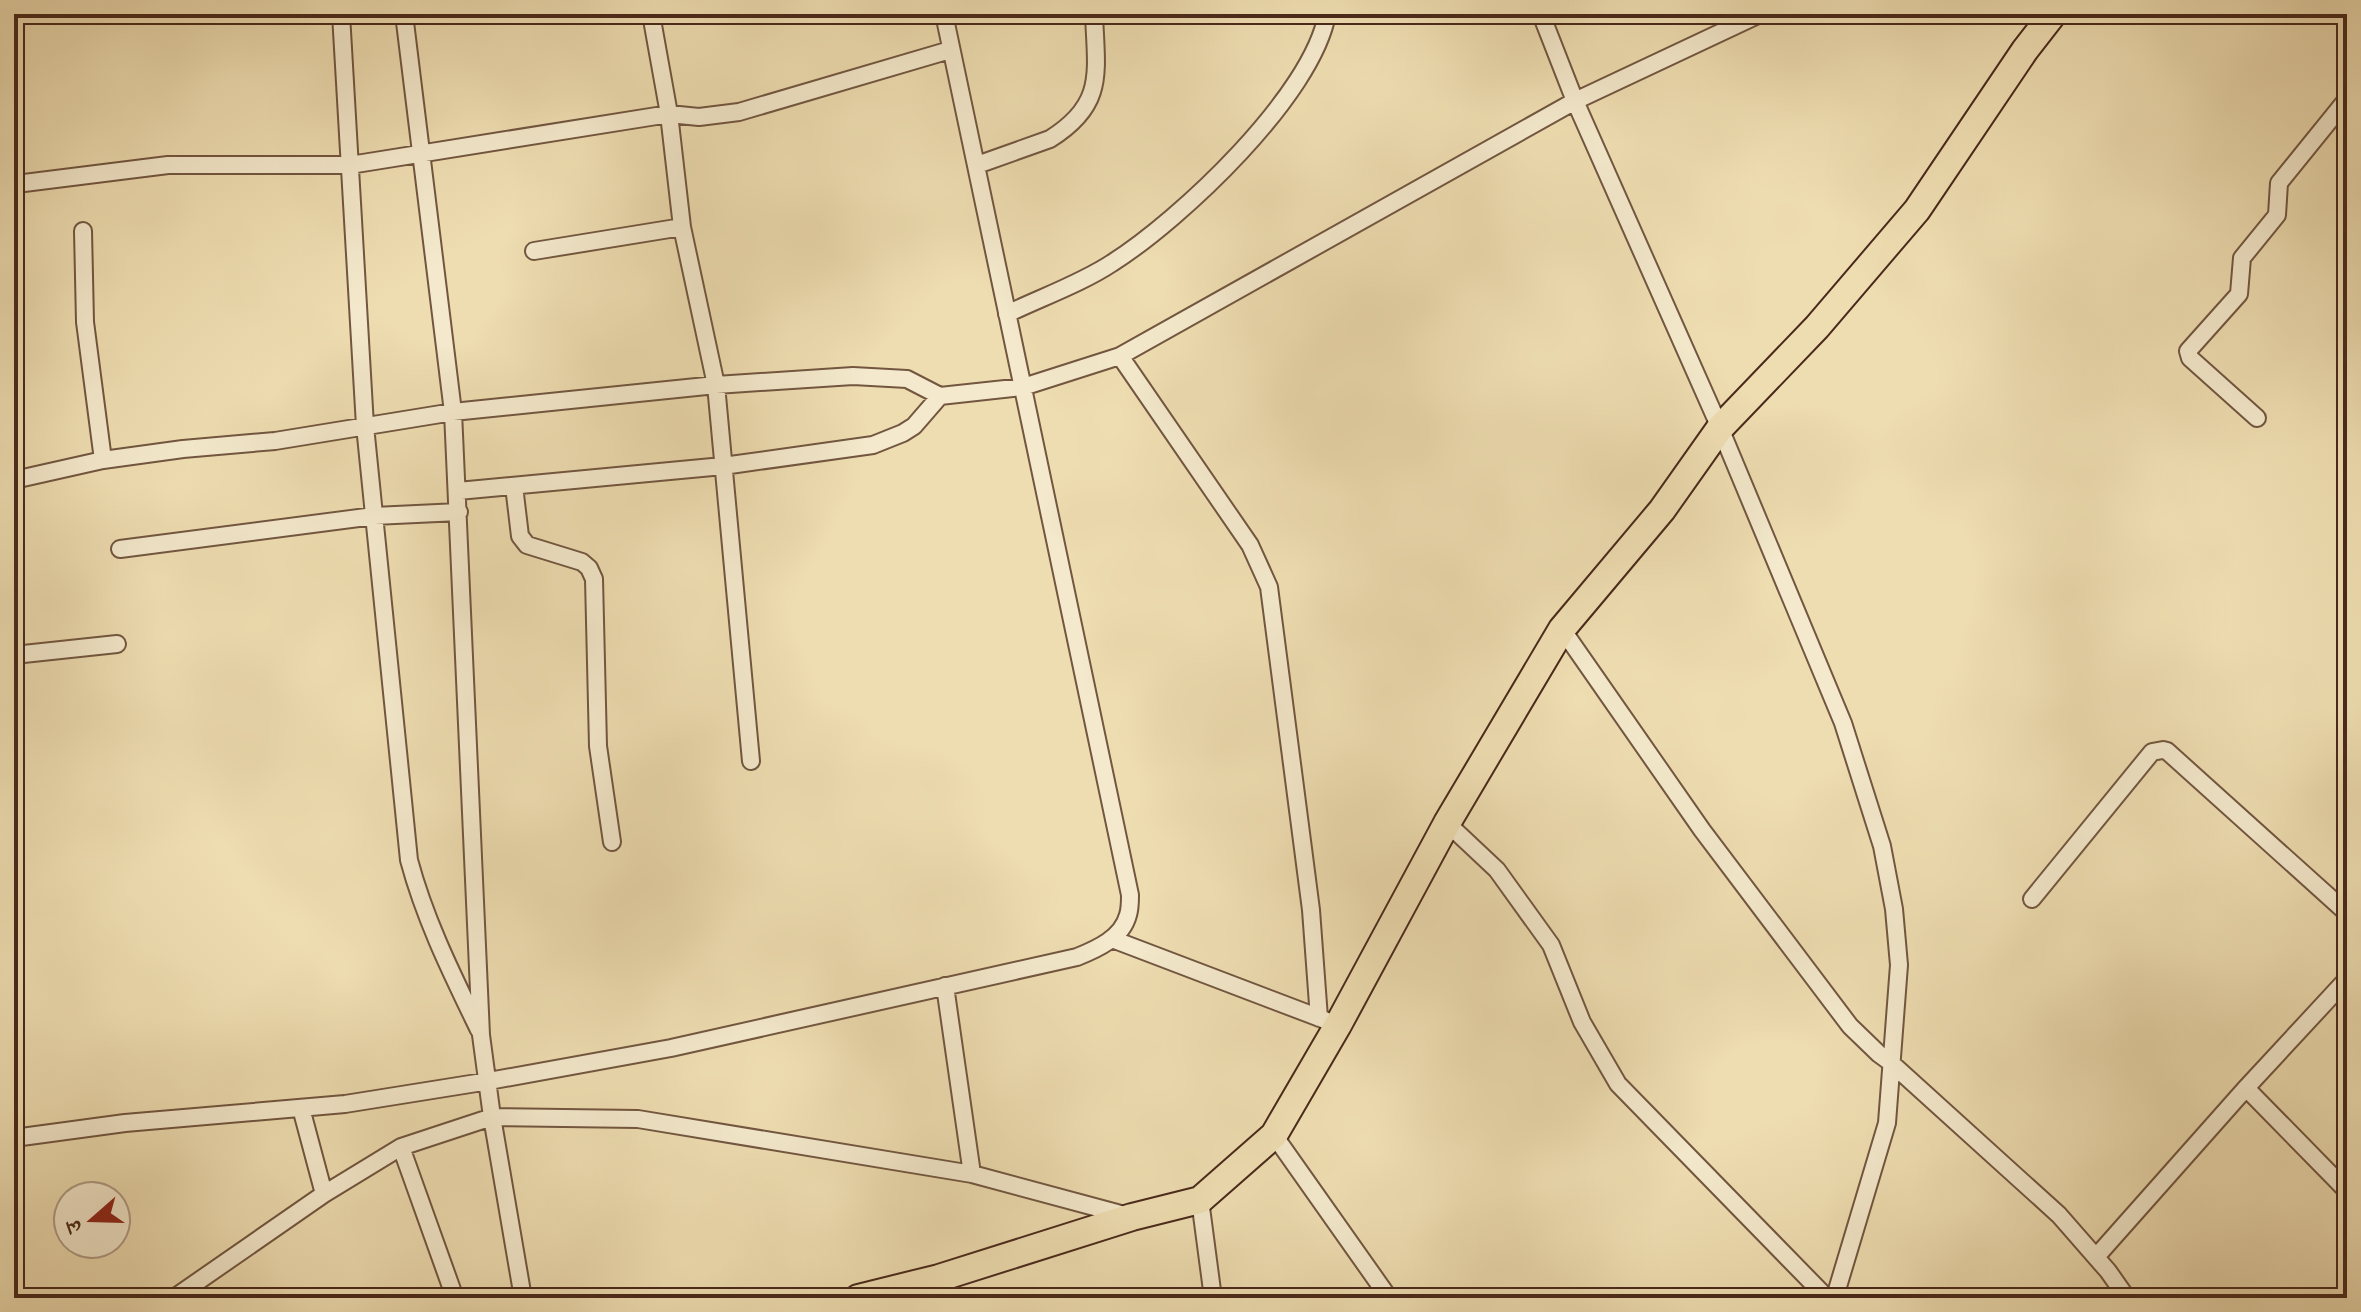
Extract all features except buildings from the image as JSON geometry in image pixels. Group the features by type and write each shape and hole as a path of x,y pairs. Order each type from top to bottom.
{"main road":[{"path":"858,1298 941,1288 1132,1217 1200,1200 1274,1135 1329,1022 1562,629 1662,510 1720,428 1817,327 1908,221 2053,14"}],"street":[{"path":"341,14 365,426 409,860 434,936 481,1035"},
{"path":"404,14 453,412 481,1035 523,1298"},
{"path":"651,14 669,114 682,227 716,385 751,761"},
{"path":"14,1138 125,1123 345,1104 489,1081 671,1048 1077,957 1096,950 1112,939 1128,918 1130,895 944,14"},
{"path":"977,165 1050,139 1080,114 1091,96 1096,79 1094,14"},
{"path":"1007,314 1110,265 1171,219 1243,149 1287,97 1308,63 1325,26 1327,14"},
{"path":"1447,823 1497,870 1551,945 1582,1022 1618,1084 1830,1298 1837,1290 1887,1123 1899,965 1894,909 1882,846 1843,723 1720,428 1575,101 1541,14"},
{"path":"14,480 103,460 275,441 453,412 716,385 853,376 907,379 940,396 1023,387 1120,356 1575,101 1760,14"},
{"path":"14,182 168,165 350,165 669,114 699,117 739,112 950,50"},
{"path":"2257,418 2190,358 2188,351 2239,294 2242,258 2277,215 2279,183 2347,99"},
{"path":"534,251 682,227"},
{"path":"83,231 85,322 103,460"},
{"path":"1120,356 1250,545 1269,587 1311,910 1329,1022"},
{"path":"458,491 723,466 873,445 914,426 940,396"},
{"path":"514,486 522,540 527,545 582,562 594,579 598,746 612,842"},
{"path":"120,549 374,516 459,512"},
{"path":"1562,629 1702,830 1850,1026 2059,1215 2127,1298"},
{"path":"14,655 117,644"},
{"path":"2032,899 2152,752 2163,750 2347,913"},
{"path":"1112,939 1329,1022"},
{"path":"2096,1257 2347,979"},
{"path":"945,986 972,1174"},
{"path":"2246,1088 2347,1191"},
{"path":"301,1108 324,1194"},
{"path":"174,1298 324,1194 401,1147 492,1117 638,1119 972,1174 1132,1217"},
{"path":"1274,1135 1389,1298"},
{"path":"401,1147 455,1298"},
{"path":"1200,1200 1213,1298"}]}
